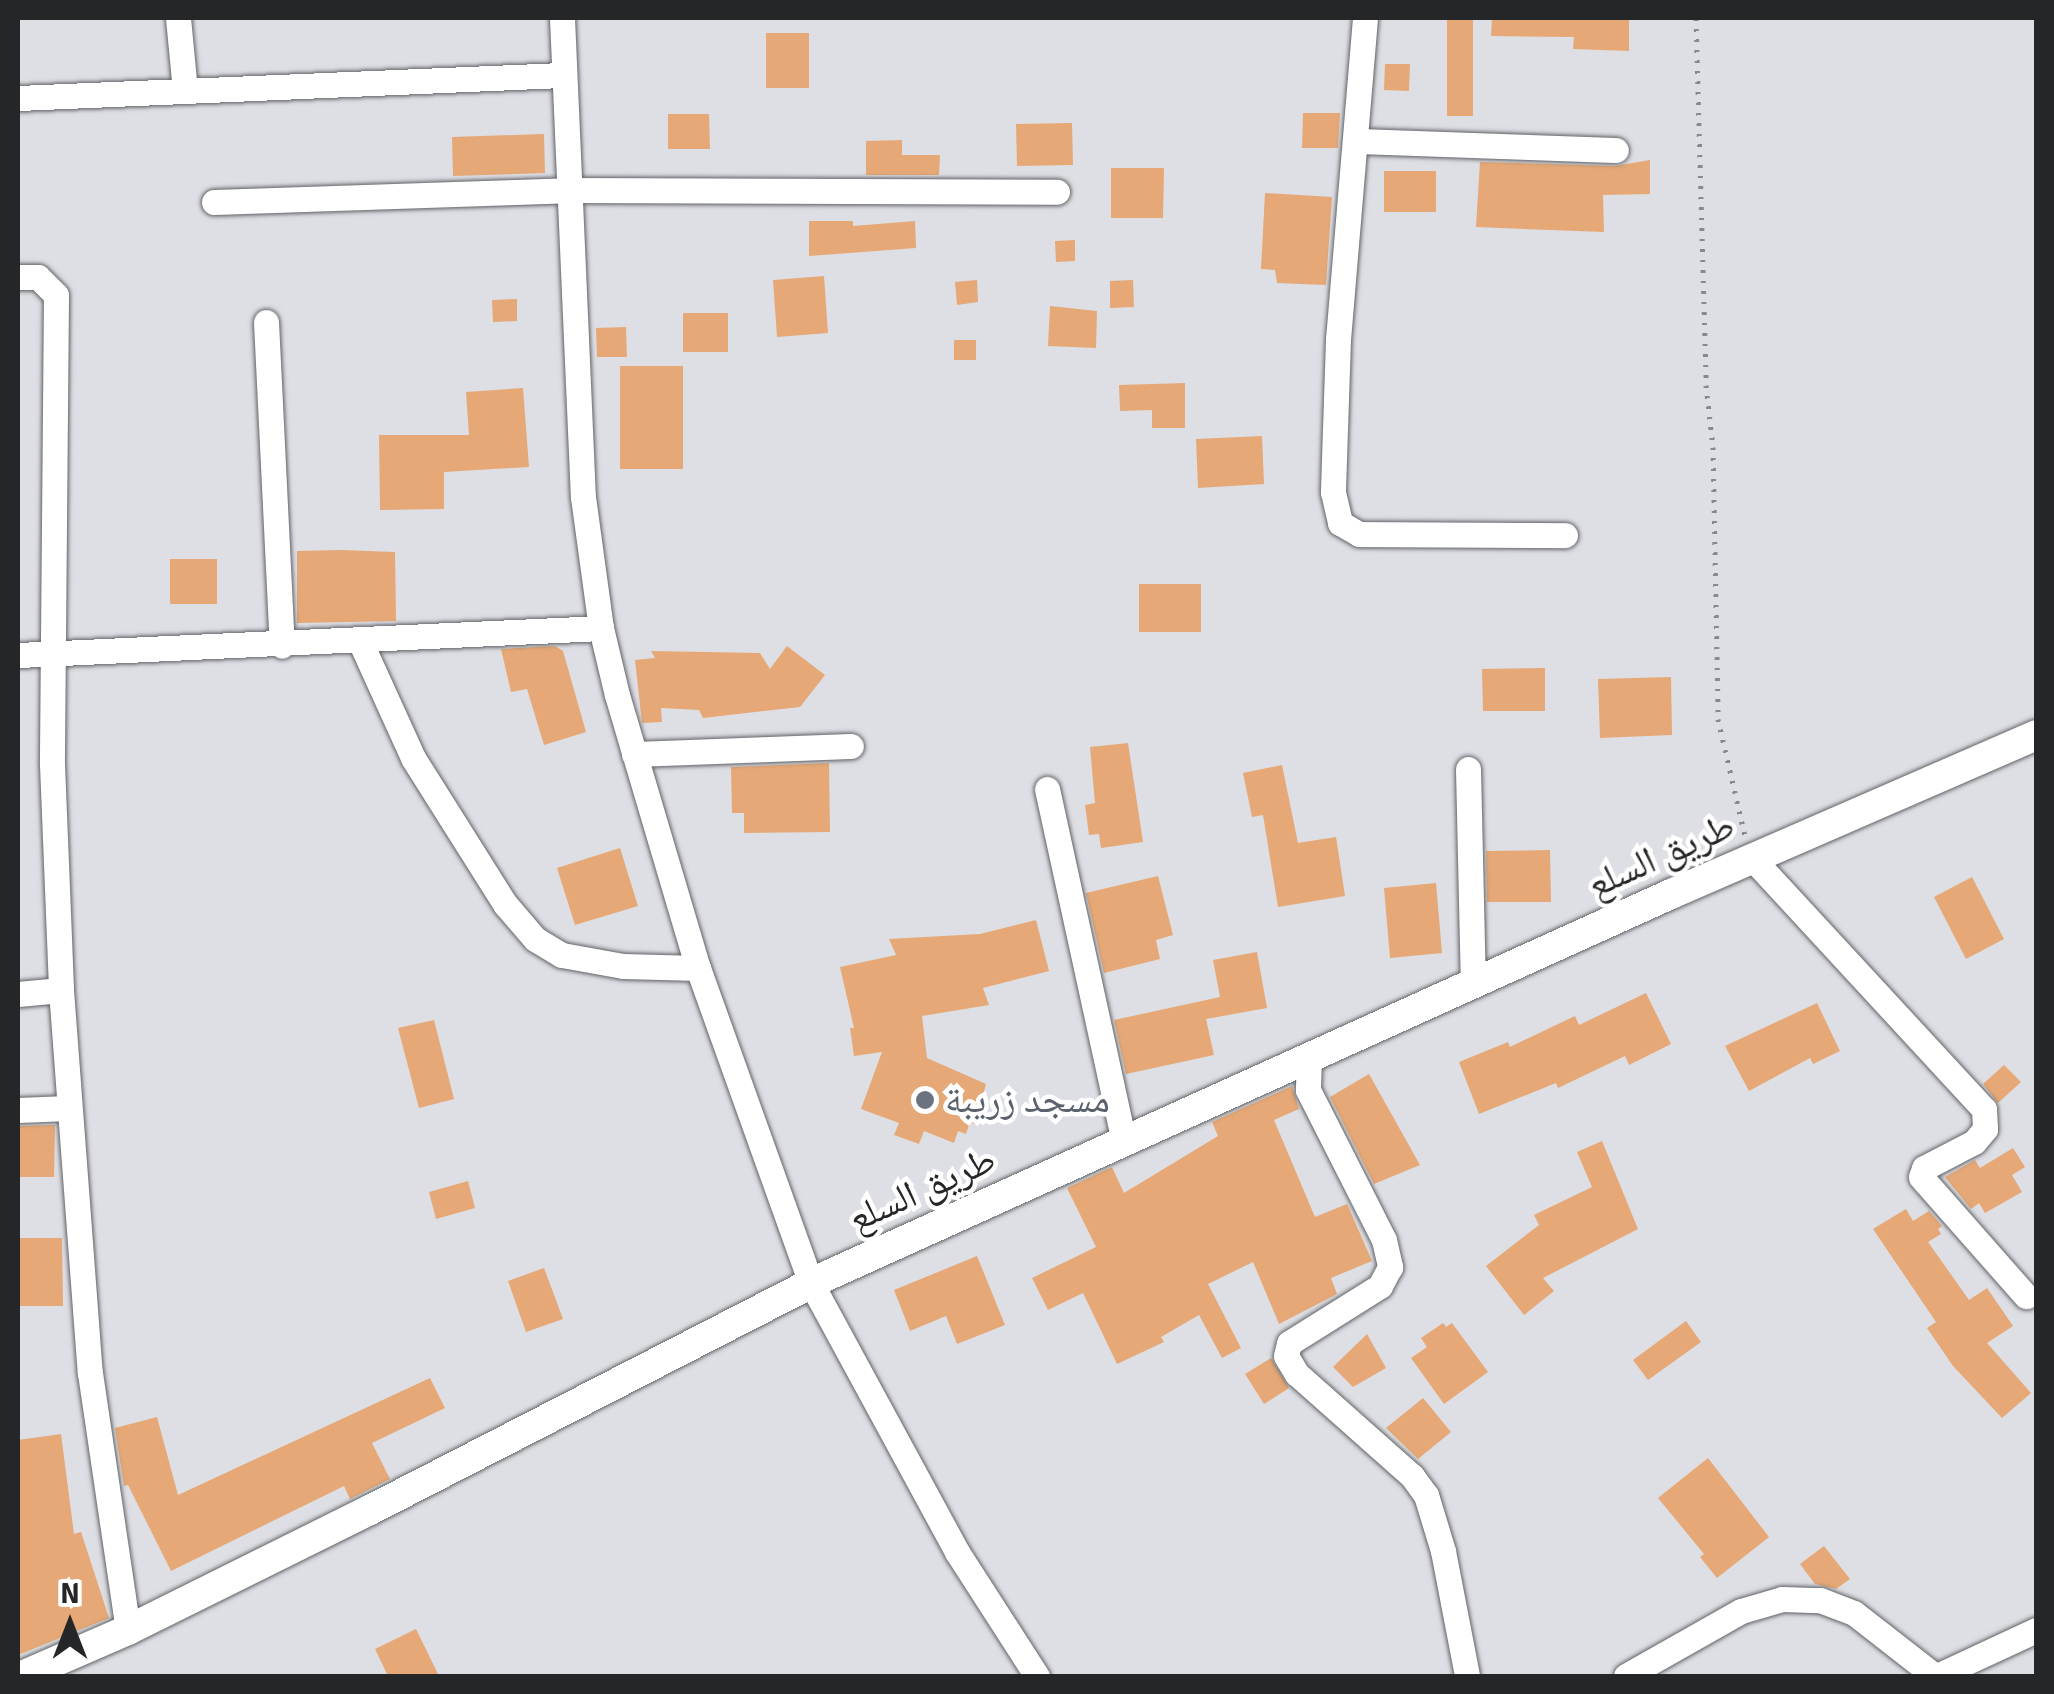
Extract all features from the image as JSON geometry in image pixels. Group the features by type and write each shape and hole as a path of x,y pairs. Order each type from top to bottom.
{"street":[{"path":"178,18 185,91"},
{"path":"562,18 583,497 601,628 634,754 698,968 811,1284 957,1552 1036,1676"},
{"path":"1365,18 1338,339 1332,492 1340,523 1359,534 1564,535"},
{"path":"18,98 563,75"},
{"path":"1357,142 1616,150"},
{"path":"214,202 568,190 1057,192"},
{"path":"18,278 38,277 56,295 52,764 68,1108 90,1373 128,1630"},
{"path":"266,322 282,646"},
{"path":"18,654 282,646 601,628"},
{"path":"360,642 413,758 505,904 535,939 562,954 623,966 698,968"},
{"name":"طريق السلع","path":"22,1676 128,1630 811,1284 1752,858 2036,735"},
{"path":"634,754 852,746"},
{"path":"1468,769 1474,983"},
{"path":"1047,789 1124,1141"},
{"path":"1752,858 1984,1109 1985,1129 1974,1142 1924,1168 1922,1177 2026,1296"},
{"path":"18,994 62,990"},
{"path":"1309,1058 1308,1090 1384,1240 1390,1267 1380,1286 1289,1343 1286,1356 1297,1374 1412,1476 1426,1495 1443,1551 1467,1676"},
{"path":"18,1110 68,1108"},
{"path":"1626,1676 1741,1610 1782,1599 1820,1600 1854,1613 1936,1676 2036,1630"}],"path":[{"path":"1696,18 1706,385 1713,446 1718,719 1752,858"}],"building":[{"path":"1447,18 1473,18 1473,116 1447,116"},
{"path":"1492,18 1629,18 1629,51 1573,49 1574,37 1491,36"},
{"path":"766,33 809,33 809,88 766,88"},
{"path":"1385,64 1410,64 1409,91 1384,90"},
{"path":"1303,113 1340,113 1338,148 1302,148"},
{"path":"668,114 709,114 710,149 668,149"},
{"path":"1072,123 1073,165 1017,166 1016,124"},
{"path":"544,134 545,173 453,176 452,137"},
{"path":"902,140 902,155 940,155 939,175 866,175 866,141"},
{"path":"1650,160 1650,194 1603,195 1604,232 1476,227 1480,162 1615,166"},
{"path":"1111,168 1164,168 1163,218 1111,218"},
{"path":"1384,171 1436,171 1436,212 1384,212"},
{"path":"1265,193 1332,197 1326,285 1277,283 1275,270 1261,269"},
{"path":"809,221 853,221 853,226 915,221 916,248 809,256"},
{"path":"1075,240 1075,261 1056,262 1055,241"},
{"path":"824,276 828,333 777,337 773,280"},
{"path":"977,280 978,302 957,305 955,282"},
{"path":"1133,280 1134,307 1110,308 1110,281"},
{"path":"517,299 517,321 493,322 492,300"},
{"path":"1050,306 1097,311 1096,348 1048,346"},
{"path":"683,313 728,313 728,352 683,352"},
{"path":"626,327 627,357 597,357 596,328"},
{"path":"954,340 976,340 976,360 954,360"},
{"path":"620,366 683,366 683,469 620,469"},
{"path":"1185,383 1185,428 1152,428 1152,410 1120,411 1119,385"},
{"path":"523,388 529,467 444,472 444,509 380,510 379,435 469,435 466,392"},
{"path":"1262,436 1264,484 1198,488 1196,439"},
{"path":"297,551 395,552 396,621 297,623"},
{"path":"170,559 217,559 217,604 170,604"},
{"path":"1139,584 1201,584 1201,632 1139,632"},
{"path":"555,646 563,651 586,732 544,745 527,689 511,692 501,649"},
{"path":"787,646 825,675 800,707 703,718 699,710 661,708 662,722 642,723 635,660 655,658 651,651 760,653 770,669"},
{"path":"1545,668 1545,711 1483,711 1482,669"},
{"path":"1671,677 1672,735 1600,738 1598,679"},
{"path":"1128,743 1143,842 1101,848 1099,834 1089,835 1085,805 1095,803 1090,747"},
{"path":"829,763 830,832 744,833 744,813 732,813 731,767"},
{"path":"1282,765 1298,843 1336,837 1345,896 1278,907 1263,815 1252,817 1243,773"},
{"path":"620,848 638,906 575,925 557,868"},
{"path":"1550,850 1551,902 1487,902 1486,851"},
{"path":"1158,876 1173,935 1156,940 1160,959 1104,973 1086,893"},
{"path":"1972,877 2004,939 1966,959 1934,897"},
{"path":"1436,883 1442,953 1390,958 1384,888"},
{"path":"1036,920 1049,971 983,988 989,1005 922,1016 927,1058 986,1084 975,1124 970,1122 966,1134 958,1131 954,1143 924,1131 919,1144 894,1135 899,1123 861,1109 882,1052 854,1056 850,1028 854,1028 840,967 896,955 889,939 980,934"},
{"path":"1257,952 1267,1008 1206,1019 1214,1055 1126,1074 1114,1020 1220,997 1213,960"},
{"path":"1646,993 1671,1044 1629,1065 1625,1056 1558,1088 1556,1083 1479,1114 1459,1062 1508,1042 1510,1047 1575,1016 1579,1025"},
{"path":"1817,1003 1840,1051 1813,1064 1810,1058 1749,1091 1725,1046"},
{"path":"434,1020 454,1099 419,1108 398,1028"},
{"path":"2004,1065 2021,1082 1998,1103 1983,1084"},
{"path":"1369,1074 1420,1165 1374,1184 1330,1097"},
{"path":"1292,1086 1299,1109 1274,1120 1315,1217 1347,1204 1372,1261 1331,1278 1337,1294 1279,1324 1253,1262 1208,1284 1241,1348 1222,1358 1199,1315 1161,1337 1164,1342 1117,1364 1083,1293 1048,1310 1032,1278 1096,1247 1067,1188 1112,1167 1124,1193 1218,1136 1212,1122"},
{"path":"55,1125 54,1177 18,1177 18,1126"},
{"path":"1602,1141 1638,1229 1543,1278 1554,1291 1524,1315 1486,1266 1539,1225 1534,1215 1592,1187 1577,1152"},
{"path":"2013,1148 2025,1167 2012,1175 2022,1192 1985,1213 1979,1203 1971,1209 1945,1177 1975,1160 1980,1168"},
{"path":"468,1181 475,1208 436,1219 429,1192"},
{"path":"1906,1209 1913,1221 1929,1211 1942,1226 1938,1229 1941,1234 1928,1242 1969,1300 1987,1288 2013,1326 1987,1343 2031,1393 2002,1418 1953,1366 1927,1328 1936,1322 1873,1229"},
{"path":"18,1238 62,1238 63,1306 18,1306"},
{"path":"977,1256 1005,1325 957,1344 946,1316 910,1331 894,1290"},
{"path":"544,1268 563,1319 526,1332 508,1281"},
{"path":"1686,1321 1701,1342 1648,1380 1633,1360"},
{"path":"1443,1323 1446,1327 1452,1323 1488,1372 1444,1404 1411,1358 1427,1347 1421,1338"},
{"path":"1367,1334 1386,1368 1353,1387 1333,1367"},
{"path":"1271,1358 1289,1388 1264,1404 1245,1374"},
{"path":"430,1378 445,1408 372,1443 390,1479 350,1499 344,1486 171,1571 128,1485 124,1486 115,1428 157,1417 178,1495"},
{"path":"1423,1398 1451,1432 1418,1459 1386,1428"},
{"path":"61,1434 74,1534 81,1532 109,1618 18,1655 18,1440"},
{"path":"1708,1458 1769,1537 1717,1578 1700,1557 1704,1554 1658,1498"},
{"path":"1824,1546 1850,1579 1836,1589 1815,1584 1800,1564"},
{"path":"416,1629 439,1676 388,1676 375,1649"}],"place":[{"name":"مسجد زريبة","path":"925,1100"}]}
